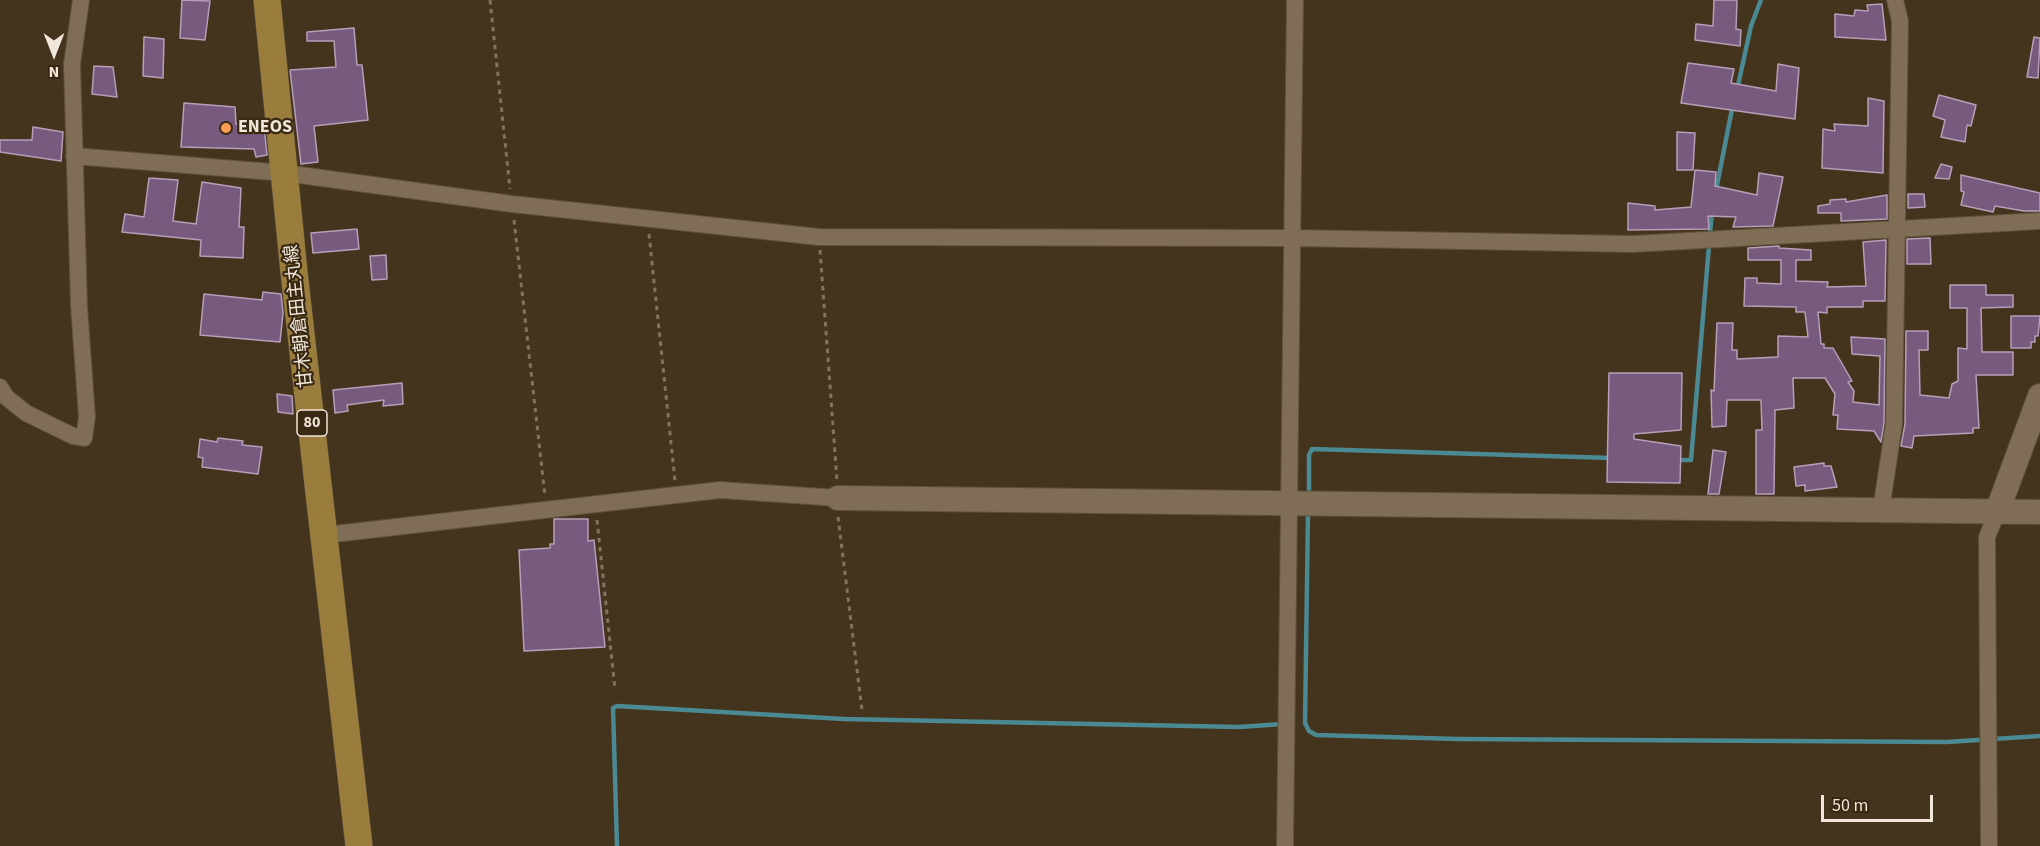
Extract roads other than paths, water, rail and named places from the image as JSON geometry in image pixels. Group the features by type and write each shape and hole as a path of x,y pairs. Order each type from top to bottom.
{"main road":[{"name":"甘木朝倉田主丸線","path":"267,0 359,846"}],"street":[{"path":"0,387 6,397 26,413 73,436 84,438 87,417 79,306 72,64 81,0"},
{"path":"1285,846 1295,0"},
{"path":"1881,510 1894,424 1900,21 1895,0"},
{"path":"74,156 285,173 512,204 819,237 1293,238 1633,244 1898,227 2040,221"},
{"path":"1989,846 1987,537 2040,396"},
{"path":"325,535 720,490 838,498 2040,512"}],"waterway":[{"path":"1737,90 1751,26 1761,0"},
{"path":"1716,190 1733,104"},
{"path":"1674,460 1691,460 1712,210"},
{"path":"1309,497 1309,455 1312,449 1612,458"},
{"path":"1308,512 1305,723 1309,731 1316,735 1458,739 1947,742 2040,736"},
{"path":"617,846 613,708 617,706 844,719 1239,727 1282,724"}],"place":[{"name":"ENEOS","path":"226,128"}]}
